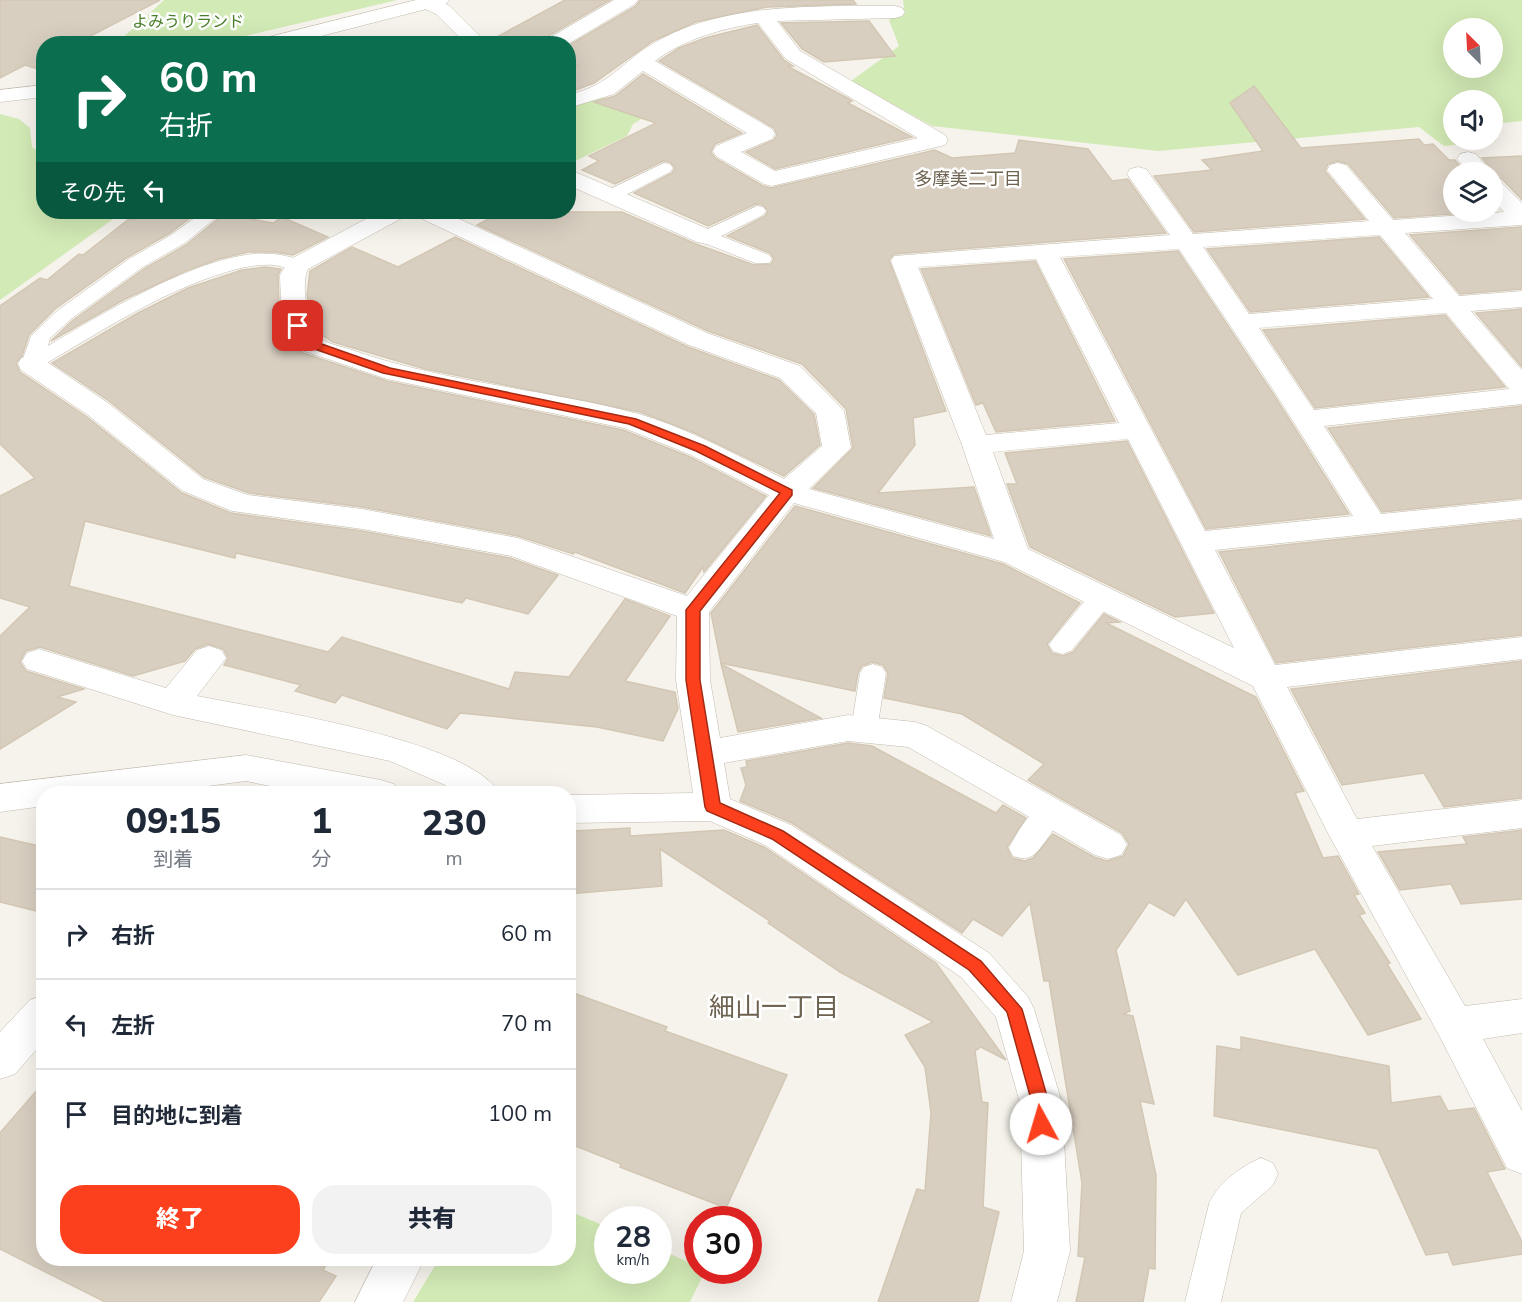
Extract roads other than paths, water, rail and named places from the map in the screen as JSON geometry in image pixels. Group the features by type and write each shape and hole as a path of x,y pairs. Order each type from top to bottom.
{"street":[{"path":"567,36 628,0"},
{"path":"296,36 434,2 470,36"},
{"path":"576,99 610,88 667,44 693,32 762,15 821,6 895,12"},
{"path":"642,62 764,134 724,151 772,179 937,140 793,55 762,15"},
{"path":"0,96 36,92"},
{"path":"1338,170 1522,387"},
{"path":"1138,174 1187,241 1307,419 1373,525"},
{"path":"576,180 706,237"},
{"path":"1503,198 1522,218"},
{"path":"1015,555 976,445 903,261 1522,218"},
{"path":"383,219 298,265 293,275 294,305 298,326 313,345 387,371 632,421 700,449 788,492 1015,555 1266,678 1522,648"},
{"path":"441,219 698,339 790,372 830,411 837,448 788,492 693,610 693,680 713,807"},
{"path":"1044,251 1347,836 1454,1025 1522,1154"},
{"path":"1242,322 1522,298"},
{"path":"31,364 98,409 193,485 243,504 362,519 518,548 693,610"},
{"path":"1307,419 1522,396"},
{"path":"976,445 1138,430"},
{"path":"1195,542 1522,509"},
{"path":"173,703 209,658"},
{"path":"39,661 173,703 397,750 458,776 471,786"},
{"path":"704,754 848,728 915,735 1108,845"},
{"path":"98,786 246,768 339,786"},
{"path":"0,798 36,794"},
{"path":"576,809 713,807 778,835 975,965 1014,1009 1041,1103 1047,1251 1034,1302"},
{"path":"1347,836 1522,814"},
{"path":"1454,1025 1522,1016"},
{"path":"0,1061 36,1021"},
{"path":"378,1302 398,1266"}],"lane":[{"path":"612,195 663,168"},
{"path":"706,237 757,211"},
{"path":"31,364 41,336 64,315 204,219"},
{"path":"706,237 762,259"},
{"path":"31,364 126,310 196,276 238,264 271,259 298,265"},
{"path":"1062,645 1102,597"},
{"path":"864,730 873,673"},
{"path":"1023,848 1050,812"},
{"path":"1203,1302 1226,1204 1261,1174"}],"district":[{"name":"多摩美二丁目","path":"968,179"},
{"name":"細山一丁目","path":"774,1007"}],"park label":[{"name":"よみうりランド","path":"188,21"}]}
